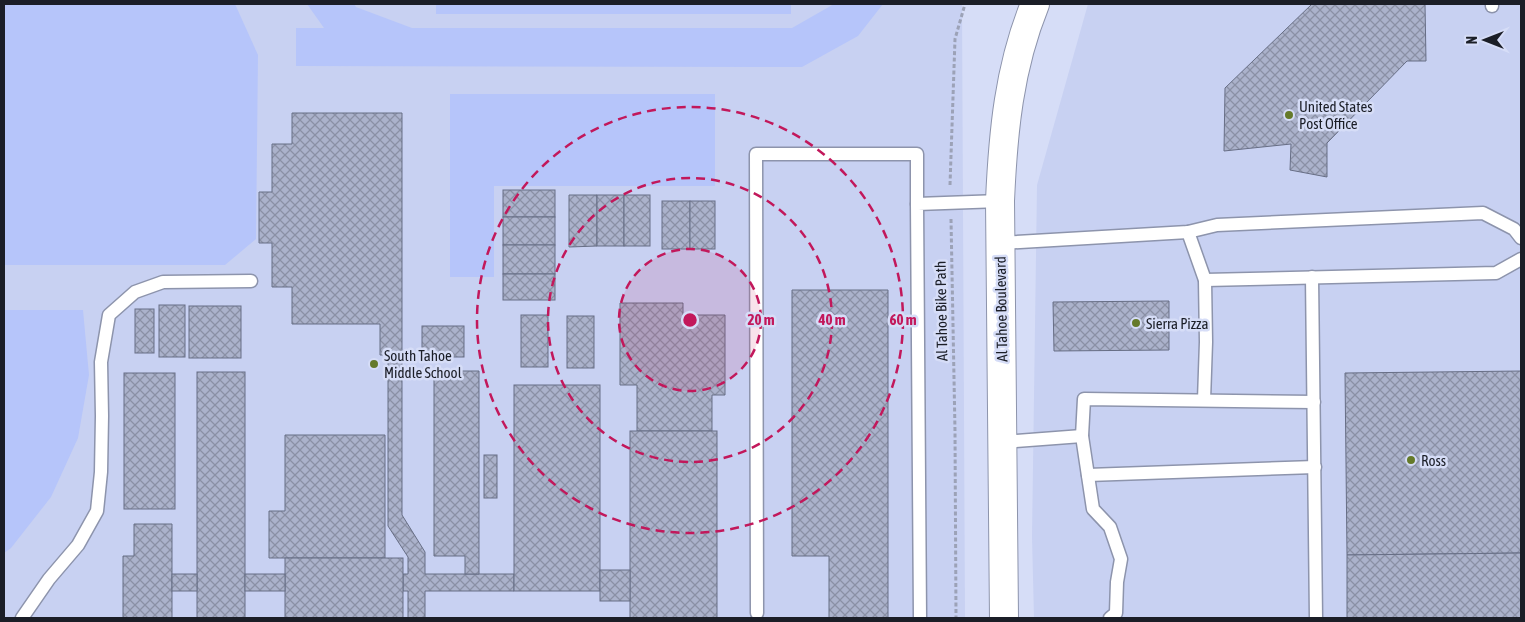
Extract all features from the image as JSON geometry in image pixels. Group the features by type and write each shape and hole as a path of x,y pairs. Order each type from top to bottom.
{"main road":[{"name":"Al Tahoe Boulevard","path":"1004,618 1000,201 1002,150 1006,108 1016,59 1035,4"}],"lane":[{"path":"757,613 756,154 917,154 920,618"},
{"path":"917,204 1000,201"},
{"path":"1001,243 1188,232 1217,225 1483,213 1514,228 1521,238"},
{"path":"1188,232 1205,280 1206,342 1204,400"},
{"path":"1205,280 1496,273 1521,259"},
{"path":"1312,277 1316,618"},
{"path":"22,618 49,579 78,545 97,511 101,472 101,362 110,315 135,292 163,282 251,281"},
{"path":"1110,618 1116,613 1121,559 1110,527 1094,509 1082,436 1084,399 1314,402"},
{"path":"1003,442 1082,436"},
{"path":"1088,475 1315,467"}],"path":[{"name":"Al Tahoe Bike Path","path":"956,618 955,431 950,171 955,39 965,4"}],"shaded area":[{"name":"South Tahoe Middle School","path":"4,4 962,4 965,618 4,618"},
{"path":"4,4 235,4 258,55 256,239 225,265 4,265"},
{"path":"307,4 354,4 356,7 412,28 792,28 834,4 883,4 858,36 802,67 296,66 296,28 324,28"},
{"path":"436,4 791,4 791,14 436,14"},
{"path":"1088,4 1521,4 1521,618 1034,618 1032,537 1037,185"},
{"path":"450,94 715,94 715,186 494,186 494,277 450,277"},
{"path":"4,310 83,310 89,375 78,438 51,497 11,548 4,553"}],"building":[{"name":"United States Post Office","path":"1312,4 1425,4 1426,61 1407,61 1327,143 1327,177 1290,170 1291,144 1224,151 1225,88"},
{"path":"292,113 402,113 402,355 380,355 380,324 292,324 292,287 272,287 272,243 259,243 259,192 272,192 272,144 292,144"},
{"path":"503,190 555,190 555,217 503,217"},
{"path":"569,195 597,195 597,246 569,247"},
{"path":"597,195 624,195 624,246 597,246"},
{"path":"624,195 650,195 650,246 624,246"},
{"path":"662,201 690,201 690,249 662,249"},
{"path":"690,201 715,201 715,249 690,249"},
{"path":"503,217 555,217 555,245 503,245"},
{"path":"503,245 555,245 555,274 503,274"},
{"path":"503,274 555,274 555,300 503,300"},
{"path":"792,290 888,290 888,618 829,618 829,556 792,556"},
{"path":"1169,301 1169,350 1054,351 1053,302"},
{"path":"620,303 683,303 683,315 725,315 725,395 712,395 712,431 637,431 637,385 620,385"},
{"path":"159,305 185,305 185,357 159,357"},
{"path":"189,306 241,306 241,358 189,358"},
{"path":"135,309 154,309 154,353 135,353"},
{"path":"521,315 548,315 548,367 521,367"},
{"path":"567,316 594,316 594,368 567,368"},
{"path":"422,326 464,326 464,357 422,357"},
{"path":"388,355 402,355 402,515 425,552 425,574 514,574 514,591 425,591 425,618 408,618 408,591 403,591 403,574 408,574 408,557 388,526"},
{"path":"434,371 479,371 479,574 465,574 465,556 434,556"},
{"path":"1521,371 1521,553 1347,555 1345,373"},
{"path":"197,372 245,372 245,618 197,618"},
{"path":"124,373 175,373 175,509 124,509"},
{"path":"514,385 600,385 600,591 514,591"},
{"path":"630,431 717,431 717,618 630,618"},
{"path":"285,435 385,435 385,558 269,558 269,511 285,511"},
{"path":"484,455 497,455 497,498 484,498"},
{"path":"134,524 172,524 172,618 123,618 123,556 134,556"},
{"path":"1521,553 1521,618 1347,618 1347,555"},
{"path":"285,558 403,558 403,618 285,618"},
{"path":"600,570 630,570 630,601 600,601"},
{"path":"172,574 197,574 197,591 172,591"},
{"path":"245,574 285,574 285,591 245,591"}],"place":[{"name":"United States Post Office","path":"1289,115"},
{"name":"Sierra Pizza","path":"1136,323"},
{"name":"South Tahoe Middle School","path":"374,364"},
{"name":"Ross","path":"1411,460"}]}
